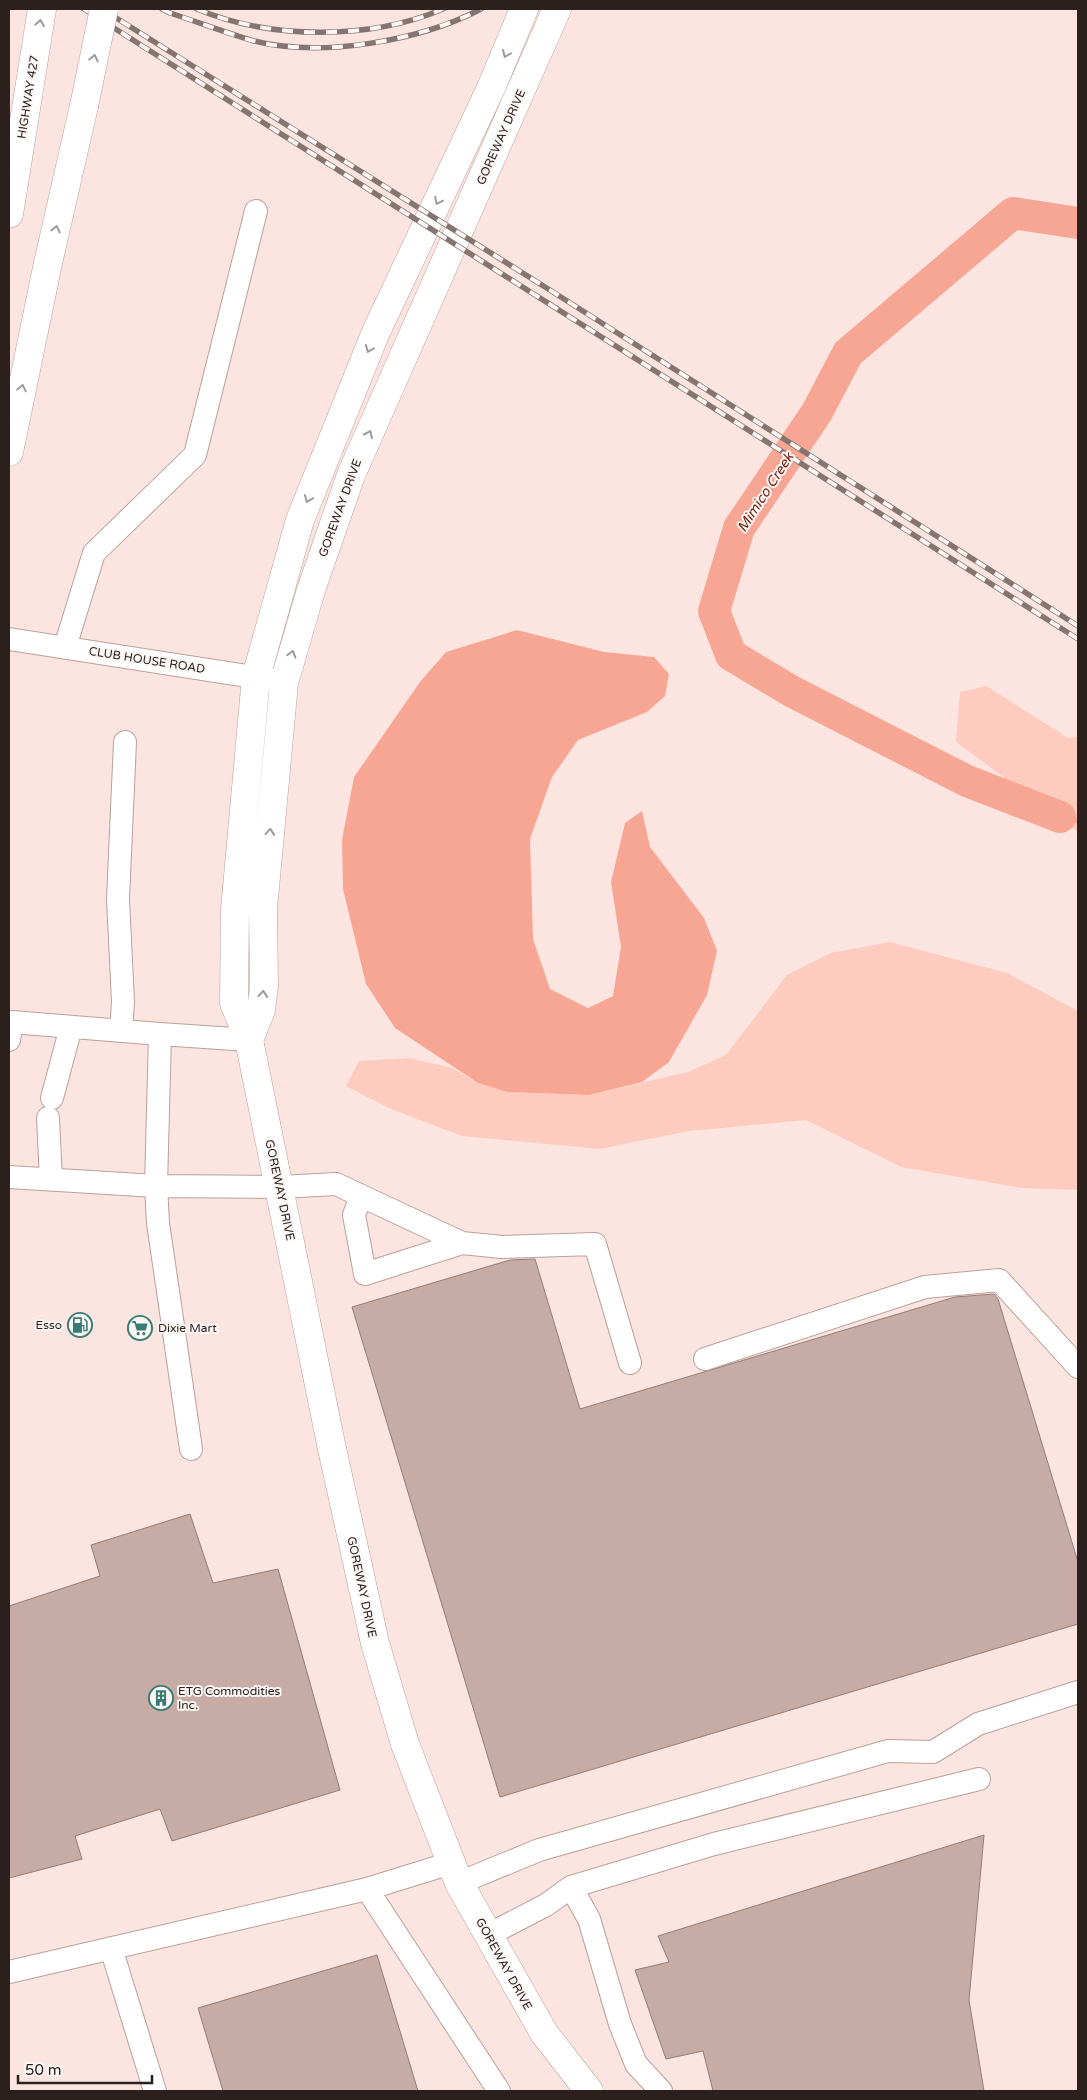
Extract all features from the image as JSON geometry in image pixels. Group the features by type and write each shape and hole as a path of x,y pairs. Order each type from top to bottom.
{"main road":[{"name":"HIGHWAY 427","path":"9,214 42,9"},
{"path":"9,452 104,9"},
{"name":"GOREWAY DRIVE","path":"524,9 491,88 376,332 300,520 256,677 235,910 234,1003 249,1040 329,1434 375,1643 405,1744 455,1873 488,1935 544,2033 590,2091"},
{"name":"GOREWAY DRIVE","path":"249,1040 261,1010 263,995 263,909 284,682 311,590 351,474 557,9"}],"street":[{"path":"64,647 94,553 195,455 256,211"},
{"name":"CLUB HOUSE ROAD","path":"9,639 284,682"},
{"path":"121,1031 123,1002 118,899 125,742"},
{"path":"9,1040 12,1022 249,1040"},
{"path":"50,1179 50,1108 71,1027"},
{"path":"160,1034 156,1186 158,1224 190,1449"},
{"path":"9,1177 156,1186 280,1187 336,1184 462,1244 502,1248 595,1244 630,1363"},
{"path":"360,1196 354,1215 365,1274 462,1244"},
{"path":"705,1359 925,1288 999,1280 1078,1367"},
{"path":"9,1972 367,1888 455,1873 888,1751 933,1752 978,1724 1078,1692"},
{"path":"488,1935 546,1905 570,1887 714,1844 979,1780"},
{"path":"570,1887 589,1919 620,2024 636,2064 661,2091"},
{"path":"367,1888 499,2091"},
{"path":"111,1948 155,2091"}],"shaded area":[{"path":"517,630 604,652 654,657 669,674 665,696 647,712 578,740 552,777 530,839 533,939 550,989 588,1008 613,996 621,947 611,882 625,823 642,811 650,847 704,918 717,951 707,995 669,1062 642,1082 589,1095 507,1092 478,1083 395,1028 366,984 343,889 342,840 354,777 420,682 446,652"},
{"path":"986,686 1068,738 1078,737 1078,832 956,742 960,692"},
{"path":"890,942 1007,973 1078,1011 1078,1190 1022,1188 901,1167 806,1120 689,1131 600,1149 462,1136 391,1109 346,1086 359,1061 409,1058 452,1068 478,1083 507,1092 589,1095 688,1072 726,1055 787,975 831,953"}],"building":[{"path":"535,1259 580,1409 955,1297 994,1294 998,1299 1078,1562 1078,1624 500,1797 352,1307 510,1260"},
{"name":"ETG Commodities Inc.","path":"190,1514 213,1583 278,1569 340,1790 172,1841 160,1809 75,1836 82,1859 9,1878 9,1606 100,1576 91,1545"},
{"path":"984,1835 969,2000 984,2091 713,2091 703,2051 666,2059 635,1970 669,1962 658,1936"},
{"path":"377,1955 418,2091 223,2091 198,2008"}],"waterway":[{"name":"Mimico Creek","path":"1060,817 967,781 791,691 731,655 714,611 739,528 817,412 848,353 1013,213 1078,223"},
{"name":"Mimico Creek","path":"1060,817 1078,821"}],"railway":[{"path":"84,9 1078,639"},
{"path":"102,9 553,292 1078,626"},
{"path":"162,9 254,41 280,46 309,48 339,47 400,38 429,30 481,9"},
{"path":"197,9 226,19 256,26 288,31 320,32 353,31 384,26 415,19 443,9"}],"place":[{"name":"Esso","path":"80,1325"},
{"name":"Dixie Mart","path":"140,1328"},
{"name":"ETG Commodities Inc.","path":"161,1698"}]}
